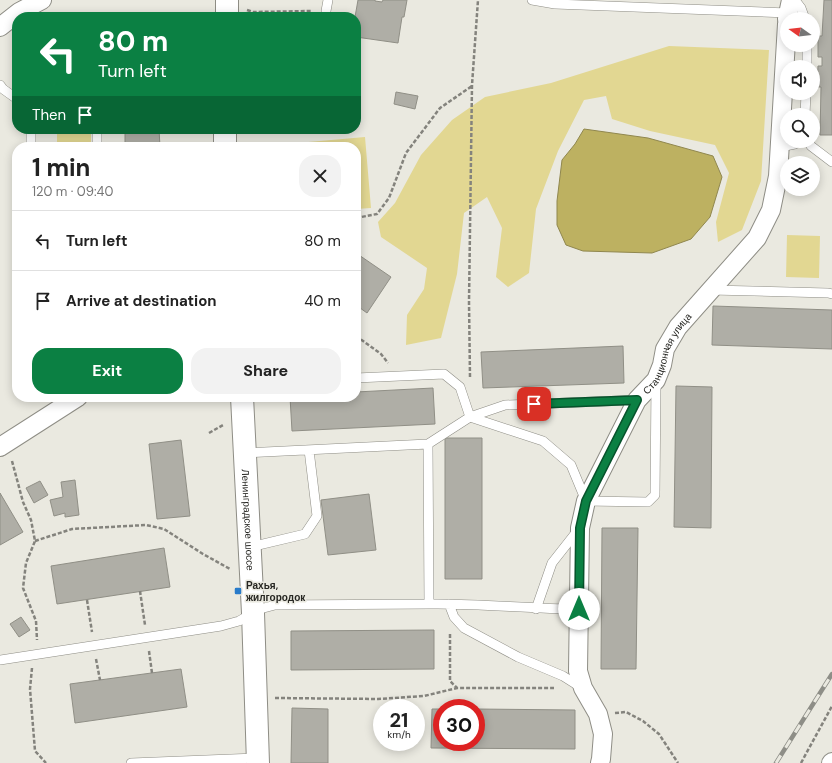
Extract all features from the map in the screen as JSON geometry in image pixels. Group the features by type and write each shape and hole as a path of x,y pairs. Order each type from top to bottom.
{"street":[{"path":"19,12 42,0"},
{"path":"227,0 227,12"},
{"name":"Станционная улица","path":"783,108 789,11"},
{"path":"0,27 12,18"},
{"name":"Станционная улица","path":"600,763 603,734 598,714 583,688 578,671 580,528 586,501 637,400 656,380 662,365 665,349 678,327 757,238 771,210 778,176 780,147"},
{"path":"4,444 70,402"},
{"name":"Ленинградское шоссе","path":"242,402 253,613 258,761"}],"lane":[{"path":"326,11 328,0"},
{"path":"532,0 555,4 789,11 801,8 802,12"},
{"path":"0,85 12,95"},
{"path":"814,148 832,162"},
{"path":"711,290 831,292"},
{"path":"361,378 444,374 460,387 470,417"},
{"path":"470,417 543,441 571,465 586,501 648,502 655,495 656,380"},
{"path":"245,453 428,444 470,417 505,405 637,400"},
{"path":"428,444 429,604"},
{"path":"250,547 305,534 317,516 309,450"},
{"path":"536,609 552,562 580,528"},
{"path":"449,604 454,617 464,628 518,657 563,676 583,688"},
{"path":"0,660 34,656 221,626 239,621 260,609 275,605 449,604 536,609 579,609"},
{"path":"131,763 258,761"}],"path":[{"path":"470,379 469,302 472,85 478,0"},
{"path":"253,12 326,11"},
{"path":"361,217 377,214 389,198 406,152 440,108 472,85"},
{"path":"361,340 381,354 398,376"},
{"path":"210,433 226,423"},
{"path":"4,444 23,502 31,520 35,541 26,563 23,588 36,621 38,638 30,689 35,751 46,763"},
{"path":"35,541 72,529 146,525 164,529 230,570"},
{"path":"449,604 450,681 457,688"},
{"path":"255,698 378,699 424,696 457,688 583,688"},
{"path":"801,763 832,706"},
{"path":"598,714 626,712 643,721 659,734 678,763"}],"shaded area":[{"path":"669,46 769,50 761,181 742,230 718,242 716,222 729,173 715,145 650,131 612,119 606,96 584,100 558,151 536,209 529,273 508,287 496,277 502,228 487,197 464,213 457,274 441,338 406,345 407,315 424,289 427,268 381,237 378,222 395,203 421,155 452,120 485,97 551,83"},
{"path":"584,129 648,138 713,156 722,177 710,217 691,239 652,253 583,251 566,245 557,225 557,201 562,160 575,144"},
{"path":"57,134 91,134 91,142 57,142"},
{"path":"365,137 371,208 361,209 361,142 308,142"},
{"path":"787,235 820,236 819,278 786,277"}],"building":[{"path":"358,0 375,0 382,2 383,0 407,0 404,17 402,17 398,43 361,38 361,12 356,12"},
{"path":"824,0 832,0 832,135 820,135 820,66 822,66 822,57 818,57 818,52 820,52 820,36 822,36"},
{"path":"396,92 418,96 415,109 394,104"},
{"path":"125,134 159,134 160,142 125,142"},
{"path":"361,256 391,277 367,313 361,309"},
{"path":"713,306 832,310 832,349 712,345"},
{"path":"623,346 624,383 483,388 481,352"},
{"path":"676,386 712,387 711,528 674,527"},
{"path":"433,388 435,424 292,431 290,402 361,402 361,392"},
{"path":"445,438 482,438 482,579 445,579"},
{"path":"181,440 190,516 157,519 149,444"},
{"path":"75,480 79,515 65,517 65,513 54,516 50,500 63,497 61,482"},
{"path":"40,481 48,495 34,503 26,488"},
{"path":"0,493 23,532 0,545"},
{"path":"369,494 376,550 328,555 321,500"},
{"path":"602,528 638,528 636,669 601,669"},
{"path":"164,548 170,587 57,604 51,566"},
{"path":"21,617 30,630 19,637 10,624"},
{"path":"434,630 434,669 291,670 291,631"},
{"path":"181,669 187,707 75,723 70,684"},
{"path":"292,708 328,709 328,763 291,763"},
{"path":"432,709 433,709 433,748 431,748"},
{"path":"485,709 575,710 575,749 485,748"}],"railway":[{"path":"776,763 832,674"}],"place":[{"name":"Рахья, жилгородок","path":"238,591"}],"route":[{"path":"534,404 637,400 586,501 580,528 579,609"}]}
